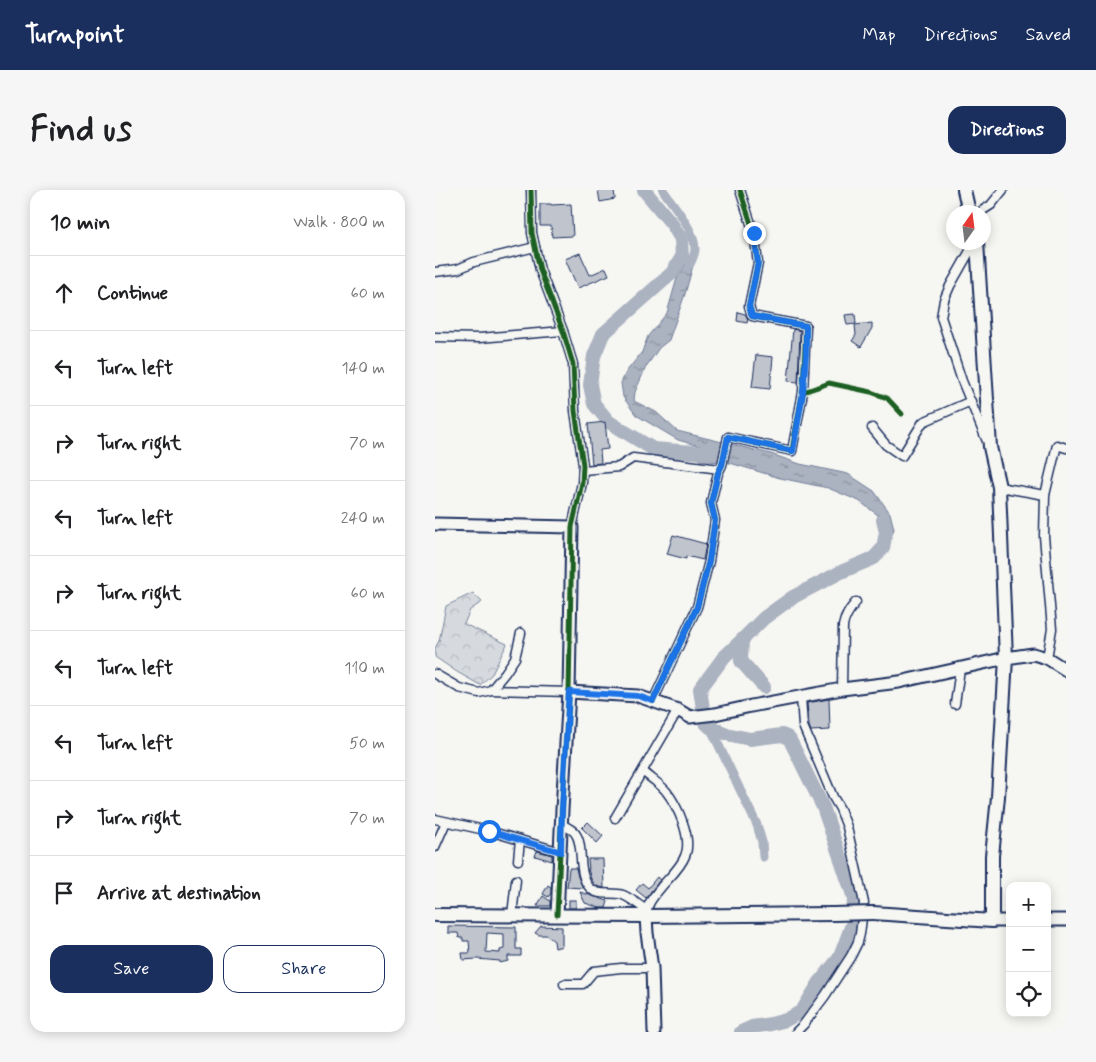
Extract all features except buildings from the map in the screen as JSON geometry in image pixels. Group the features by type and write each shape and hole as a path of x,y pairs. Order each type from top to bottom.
{"main road":[{"path":"964,190 967,205"},
{"path":"435,915 873,913 992,921 992,856 998,797 1006,658 999,487 990,447 977,250"}],"street":[{"path":"531,190 531,233 540,270 573,364 575,411 583,464 582,483 571,527 569,692 557,915"},
{"path":"653,701 697,607 710,553 715,520 711,503 728,437 793,451 803,392 806,326 752,316 749,306 758,263 754,233 740,190"},
{"path":"991,205 1003,190"},
{"path":"435,272 458,269 474,262 535,247"},
{"path":"971,250 944,300 941,317 962,380 990,447"},
{"path":"435,337 479,338 563,331"},
{"path":"872,428 886,445 902,456 923,422 971,401"},
{"path":"1047,658 1052,629 1044,536 1045,494 1057,445 1066,448"},
{"path":"583,470 619,467 633,458 721,467"},
{"path":"999,487 1045,494"},
{"path":"435,524 571,527"},
{"path":"842,690 843,626 845,618 856,602"},
{"path":"491,690 515,658 521,633"},
{"path":"435,674 459,688 479,693 491,690 638,696 678,710 690,717 715,714 781,700 899,682 1006,658 1033,654 1047,658 1066,670"},
{"path":"955,704 960,669"},
{"path":"796,1032 805,1024 851,956 861,934 864,903 847,827 803,726 801,697"},
{"path":"615,818 678,710"},
{"path":"643,771 665,791 682,819 687,840 686,854 681,863 650,900 646,913 652,968 654,1032"},
{"path":"435,819 489,831 561,852"},
{"path":"435,847 446,822"},
{"path":"562,824 575,833 579,842 583,877 588,887 594,892 622,894 632,900 646,913"},
{"path":"518,860 520,840"},
{"path":"512,915 516,880"},
{"path":"1051,920 1066,920"},
{"path":"992,921 1006,921"},
{"path":"564,984 583,984 594,971 621,968 652,968"}],"green space":[{"path":"473,593 482,602 470,610 464,624 507,644 492,674 480,685 435,657 435,648 439,641 446,606"}],"water":[{"path":"692,254 696,255 669,340 659,348 646,367 635,392 634,401 656,412 677,431 771,454 800,464 848,474 874,491 890,513 894,529 890,540 881,534 878,515 859,501 828,488 780,478 730,463 699,460 703,447 678,440 636,415 623,397 621,383 626,372 642,352 648,336 667,313 677,278"}],"waterway":[{"path":"644,190 672,224 681,239 682,257 672,273 603,334 594,356 590,385 594,404 609,422 653,449 718,454"},
{"path":"663,190 688,226 694,242 694,255 690,264"},
{"path":"764,687 741,661 742,640 764,618 793,597 841,572 874,558 883,548 886,532 883,520"},
{"path":"741,1032 752,1027 786,1020 802,1011 820,982 840,957 853,922 854,898 823,807 790,740 782,735 750,739 726,734 710,727 705,722 700,689 724,657 742,640"},
{"path":"710,727 757,825 762,842 763,857"}],"cycle path":[{"path":"531,190 532,233 540,270 573,364 575,411 583,465 582,483 572,527 569,692 557,915"},
{"path":"653,701 697,607 709,561 715,520 711,503 728,437 792,451 803,392 806,326 752,316 749,306 758,263 754,233 740,190"},
{"path":"803,392 829,383 871,392 887,398 902,414"}],"route":[{"path":"489,831 561,852 569,692 638,696 653,701 697,607 709,561 715,520 711,503 728,437 793,451 803,392 806,326 752,316 749,306 758,263 754,233"}]}
